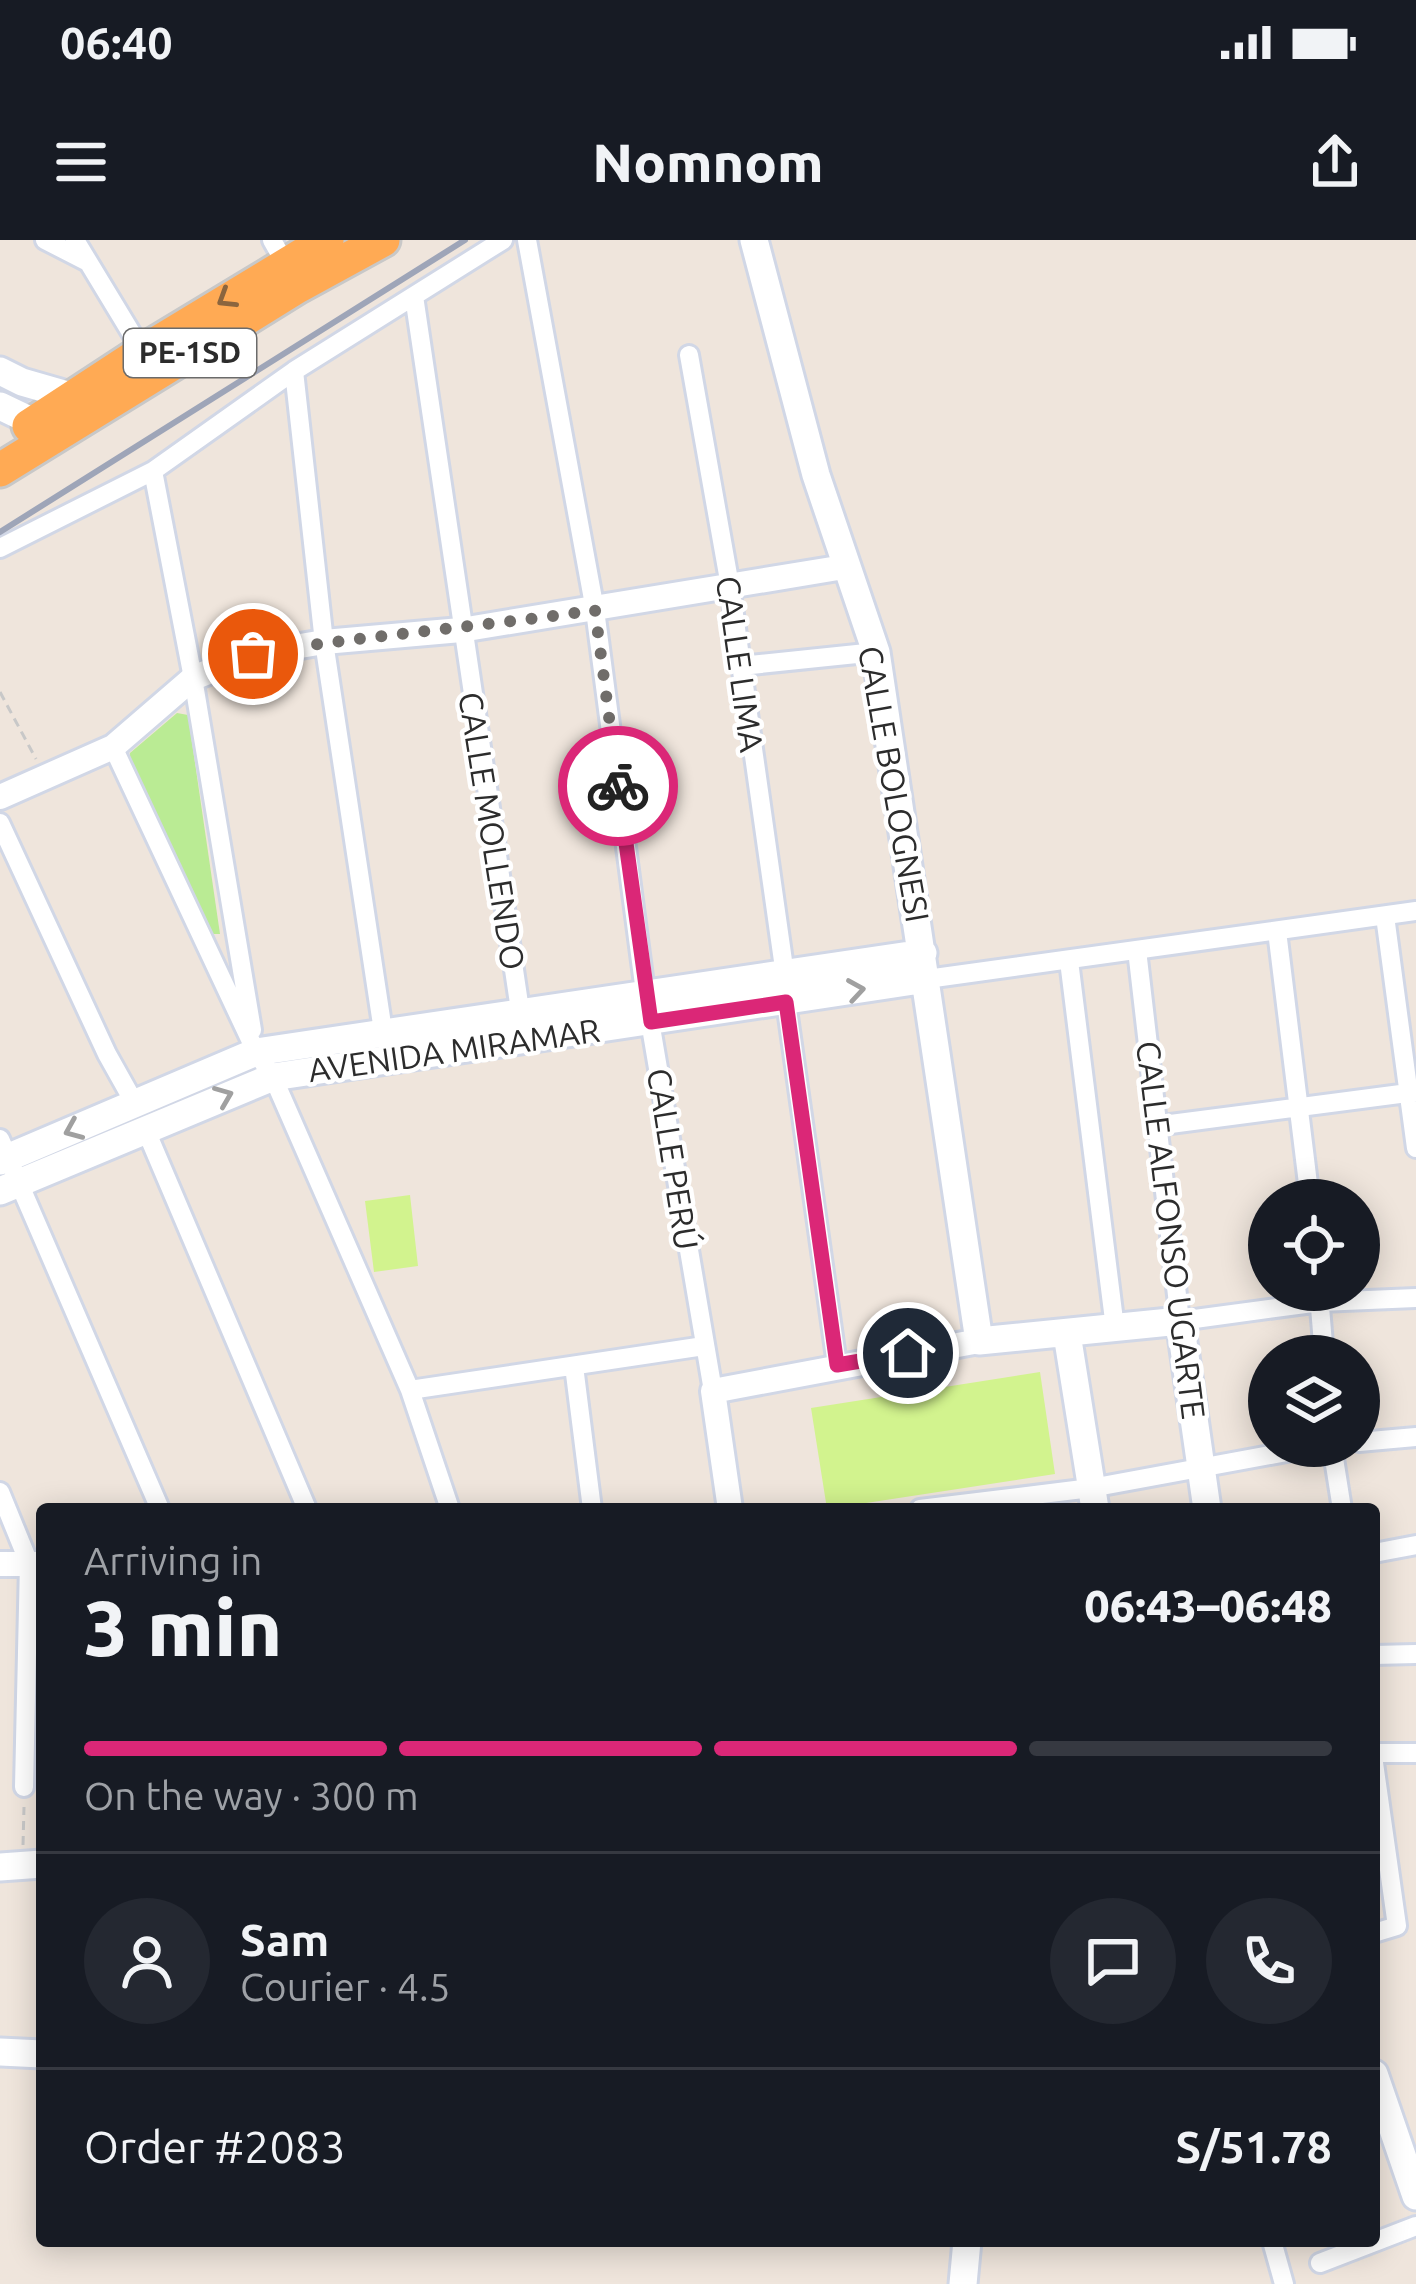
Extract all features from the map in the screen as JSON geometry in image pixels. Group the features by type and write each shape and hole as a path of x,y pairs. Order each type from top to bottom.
{"highway":[{"name":"PE-1SD","path":"0,449 46,428 149,363 285,263 327,240"},
{"name":"PE-1SD","path":"285,263 383,240"},
{"name":"PE-1SD","path":"0,470 46,428"}],"main road":[{"name":"CALLE BOLOGNESI","path":"754,240 844,567 876,652 979,1341"},
{"path":"0,370 22,382 89,401"},
{"path":"0,406 46,428"},
{"name":"AVENIDA MIRAMAR","path":"6,1166 140,1116 273,1077 651,1022 785,988 925,966"},
{"name":"AVENIDA MIRAMAR","path":"140,1116 256,1052 644,992 785,988"},
{"path":"979,1341 1180,1321"},
{"name":"CALLE ALFONSO UGARTE","path":"1180,1321 1207,1503"},
{"path":"1067,1334 1093,1499"},
{"path":"0,2052 36,2054"},
{"path":"1384,2133 1416,2196"},
{"path":"962,2284 966,2247"}],"street":[{"path":"45,240 86,261"},
{"path":"75,240 149,363"},
{"path":"0,548 153,471 294,371 503,240"},
{"name":"CALLE PERÚ","path":"527,240 595,610 644,992 729,1503"},
{"name":"CALLE MOLLENDO","path":"414,296 520,1010"},
{"name":"CALLE LIMA","path":"689,355 730,586 837,1365"},
{"path":"294,371 323,642 383,1031"},
{"path":"153,471 194,678 256,1052"},
{"path":"0,797 113,747 194,678 253,654 323,642 461,630 844,567"},
{"path":"741,666 876,652"},
{"path":"113,747 256,1052 273,1077 410,1390 448,1503"},
{"path":"0,823 140,1116 304,1503"},
{"path":"925,966 1069,961 1416,911"},
{"path":"1385,916 1416,1148"},
{"path":"1277,931 1308,1179"},
{"name":"CALLE ALFONSO UGARTE","path":"1137,950 1180,1321"},
{"path":"1069,961 1115,1328"},
{"path":"1155,1126 1412,1092"},
{"path":"6,1166 157,1503"},
{"path":"1380,1297 1416,1298"},
{"path":"1180,1321 1248,1309"},
{"path":"713,1391 979,1341"},
{"path":"410,1390 704,1346"},
{"path":"574,1366 591,1503"},
{"path":"1380,1440 1416,1437"},
{"path":"1020,1503 1093,1499 1248,1461"},
{"path":"1335,1467 1341,1503"},
{"path":"0,1492 36,1564 24,1787"},
{"path":"1380,1552 1416,1546"},
{"path":"0,1564 36,1564"},
{"path":"1380,1655 1416,1654"},
{"path":"1380,1753 1416,1753"},
{"path":"1380,1855 1396,1926 1380,1932"},
{"path":"1380,2240 1416,2226"},
{"path":"1274,2247 1284,2284"},
{"path":"1320,2263 1362,2247"}],"path":[{"path":"0,692 46,775"},
{"path":"22,1866 24,1787"}],"green space":[{"path":"177,713 188,715 220,934 207,934 129,768 130,753"},
{"path":"410,1195 418,1266 374,1272 365,1201"},
{"path":"1040,1372 1055,1474 866,1503 826,1503 811,1408"}],"railway":[{"path":"0,532 465,240"}],"way so far":[{"path":"253,654 595,610 618,786"}],"route":[{"path":"618,786 651,1022 786,1002 837,1365 908,1353"}]}
